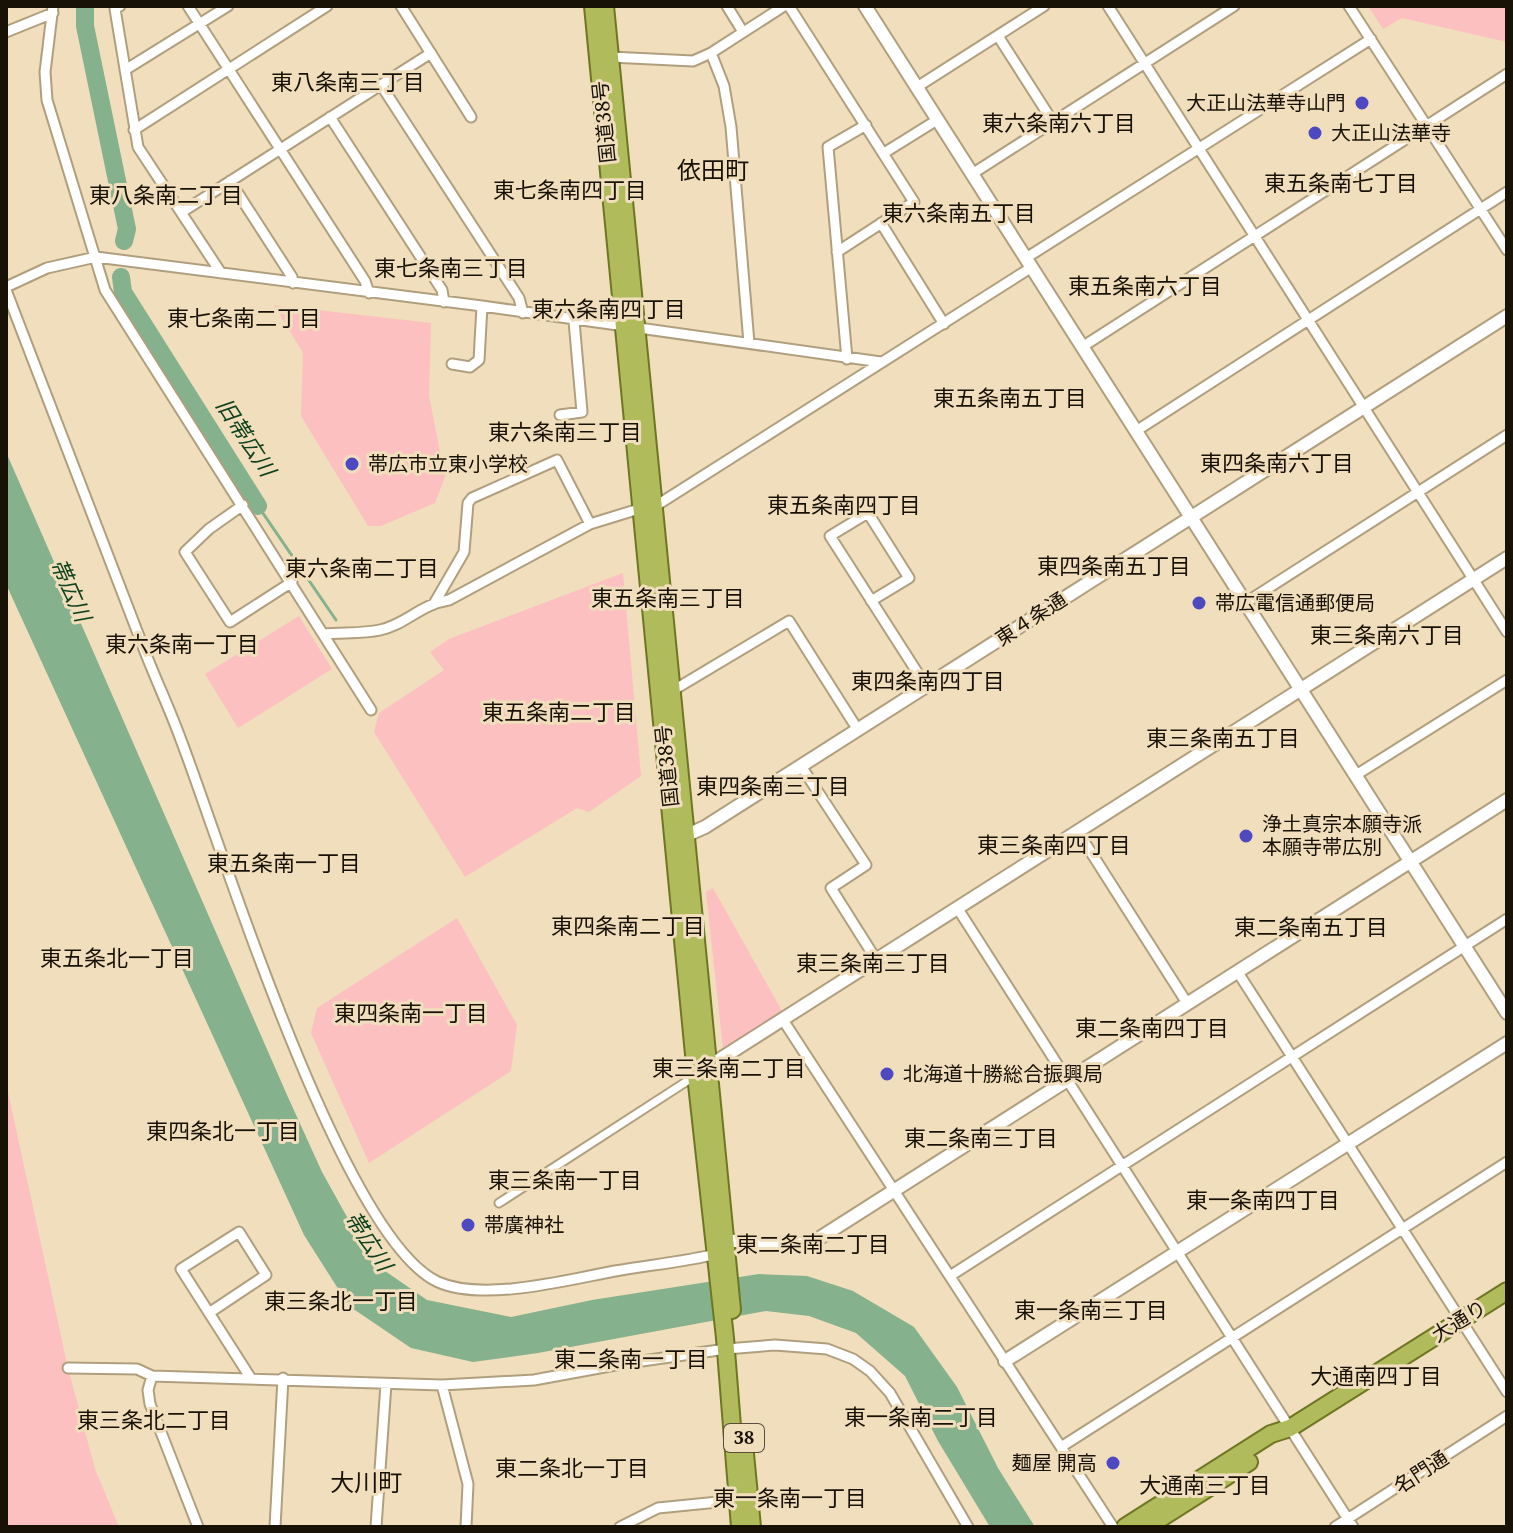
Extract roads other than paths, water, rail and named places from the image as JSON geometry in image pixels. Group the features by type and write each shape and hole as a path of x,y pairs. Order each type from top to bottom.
{"highway":[{"name":"国道38号","path":"593,6 630,329 702,1071 752,1527"},
{"name":"国道38号","path":"605,6 630,329"},
{"name":"国道38号","path":"648,508 671,692 680,838"},
{"name":"大通り","path":"1125,1527 1271,1434 1290,1428 1507,1291"},
{"name":"国道38号","path":"730,1343 740,1527"},
{"name":"大通り","path":"1147,1527 1276,1444 1290,1428"}],"street":[{"path":"120,6 115,9 138,147 221,273"},
{"path":"188,6 365,281 369,293"},
{"path":"125,70 228,6"},
{"path":"134,130 327,6"},
{"path":"401,6 471,117"},
{"path":"727,6 743,32"},
{"path":"610,57 693,61 787,6 914,202 837,252"},
{"path":"865,6 1507,1013"},
{"path":"917,87 1044,6"},
{"path":"1108,6 1507,632"},
{"path":"972,174 1234,6"},
{"path":"1349,6 1507,250"},
{"path":"6,32 53,10"},
{"path":"53,10 45,72 47,100 105,290 371,710"},
{"path":"998,36 1053,122"},
{"path":"323,634 380,630 435,602 449,600 590,524 648,508 944,324 1029,263 1371,39"},
{"path":"182,212 431,53"},
{"path":"711,53 724,86 731,127 749,343"},
{"path":"1082,347 1507,74"},
{"path":"381,85 519,298 523,313"},
{"path":"330,117 442,290 444,302"},
{"path":"884,153 937,120"},
{"path":"847,359 828,147 866,125"},
{"path":"230,181 293,283"},
{"path":"1136,431 1507,192"},
{"path":"881,223 944,324"},
{"path":"881,362 482,306 96,257 47,268 6,288 182,743 282,1013 360,1190 406,1259 425,1273 438,1282 458,1288 488,1289 552,1284 745,1239 806,1245 1507,800"},
{"path":"452,364 470,367 479,360 482,306"},
{"name":"東４条通","path":"680,838 801,766 1507,316"},
{"path":"560,415 582,412 574,321"},
{"path":"1245,603 1507,435"},
{"path":"435,602 464,552 468,503 472,498 557,460 590,524"},
{"path":"243,505 209,529 185,552 230,622 292,582"},
{"path":"871,601 909,578 868,513 830,536 871,601 926,686"},
{"path":"499,1203 1507,558"},
{"path":"671,692 789,621 858,730"},
{"path":"1356,775 1507,680"},
{"path":"801,766 866,865 831,888 877,961"},
{"path":"1078,832 1187,1003"},
{"path":"958,909 1350,1523"},
{"path":"950,1276 1507,919"},
{"path":"1237,971 1507,1392"},
{"path":"783,1020 1113,1527"},
{"path":"1005,1361 1507,1043"},
{"path":"1061,1447 1507,1162"},
{"path":"209,1313 266,1275 239,1232 181,1269 209,1313 250,1377"},
{"path":"68,1368 137,1369 152,1376 442,1385 534,1380 730,1343 827,1349 853,1359 870,1371 890,1393 968,1527"},
{"path":"152,1376 148,1390 150,1404 198,1527"},
{"path":"275,1527 283,1378"},
{"path":"376,1527 386,1384"},
{"path":"442,1385 468,1484 466,1527"},
{"name":"名門通","path":"1335,1527 1350,1523 1507,1416"},
{"path":"620,1527 658,1508 738,1500"}],"waterway":[{"name":"旧帯広川","path":"85,6 85,26 127,229 124,241"},
{"name":"旧帯広川","path":"121,277 123,292 258,506"},
{"name":"旧帯広川","path":"258,506 336,620"}],"place":[{"name":"大正山法華寺山門","path":"1362,103"},
{"name":"大正山法華寺","path":"1315,133"},
{"name":"帯広市立東小学校","path":"352,464"},
{"name":"帯広電信通郵便局","path":"1199,603"},
{"name":"浄土真宗本願寺派 本願寺帯広別","path":"1246,836"},
{"name":"北海道十勝総合振興局","path":"887,1074"},
{"name":"帯廣神社","path":"468,1225"},
{"name":"麺屋 開高","path":"1113,1463"}],"district":[{"name":"東八条南三丁目","path":"348,82"},
{"name":"東六条南六丁目","path":"1059,123"},
{"name":"依田町","path":"713,171"},
{"name":"東五条南七丁目","path":"1341,183"},
{"name":"東七条南四丁目","path":"570,190"},
{"name":"東八条南二丁目","path":"166,195"},
{"name":"東六条南五丁目","path":"959,213"},
{"name":"東七条南三丁目","path":"451,268"},
{"name":"東五条南六丁目","path":"1145,286"},
{"name":"東六条南四丁目","path":"609,309"},
{"name":"東七条南二丁目","path":"244,318"},
{"name":"東五条南五丁目","path":"1010,398"},
{"name":"東六条南三丁目","path":"565,432"},
{"name":"東四条南六丁目","path":"1277,463"},
{"name":"東五条南四丁目","path":"844,505"},
{"name":"東四条南五丁目","path":"1114,566"},
{"name":"東六条南二丁目","path":"362,568"},
{"name":"東五条南三丁目","path":"668,598"},
{"name":"東三条南六丁目","path":"1387,635"},
{"name":"東六条南一丁目","path":"182,644"},
{"name":"東四条南四丁目","path":"928,681"},
{"name":"東五条南二丁目","path":"559,712"},
{"name":"東三条南五丁目","path":"1223,738"},
{"name":"東四条南三丁目","path":"773,786"},
{"name":"東三条南四丁目","path":"1054,845"},
{"name":"東五条南一丁目","path":"284,863"},
{"name":"東四条南二丁目","path":"628,926"},
{"name":"東二条南五丁目","path":"1311,927"},
{"name":"東五条北一丁目","path":"117,958"},
{"name":"東三条南三丁目","path":"873,963"},
{"name":"東四条南一丁目","path":"411,1013"},
{"name":"東二条南四丁目","path":"1152,1028"},
{"name":"東三条南二丁目","path":"729,1068"},
{"name":"東四条北一丁目","path":"223,1131"},
{"name":"東二条南三丁目","path":"981,1138"},
{"name":"東三条南一丁目","path":"565,1180"},
{"name":"東一条南四丁目","path":"1263,1200"},
{"name":"東二条南二丁目","path":"813,1244"},
{"name":"東三条北一丁目","path":"341,1301"},
{"name":"東一条南三丁目","path":"1091,1310"},
{"name":"東二条南一丁目","path":"631,1359"},
{"name":"大通南四丁目","path":"1376,1376"},
{"name":"東一条南二丁目","path":"921,1417"},
{"name":"東三条北二丁目","path":"154,1420"},
{"name":"東二条北一丁目","path":"572,1468"},
{"name":"大川町","path":"366,1483"},
{"name":"大通南三丁目","path":"1205,1485"},
{"name":"東一条南一丁目","path":"790,1498"}],"water label":[{"name":"帯広川","path":"71,590"},
{"name":"帯広川","path":"369,1241"}]}
